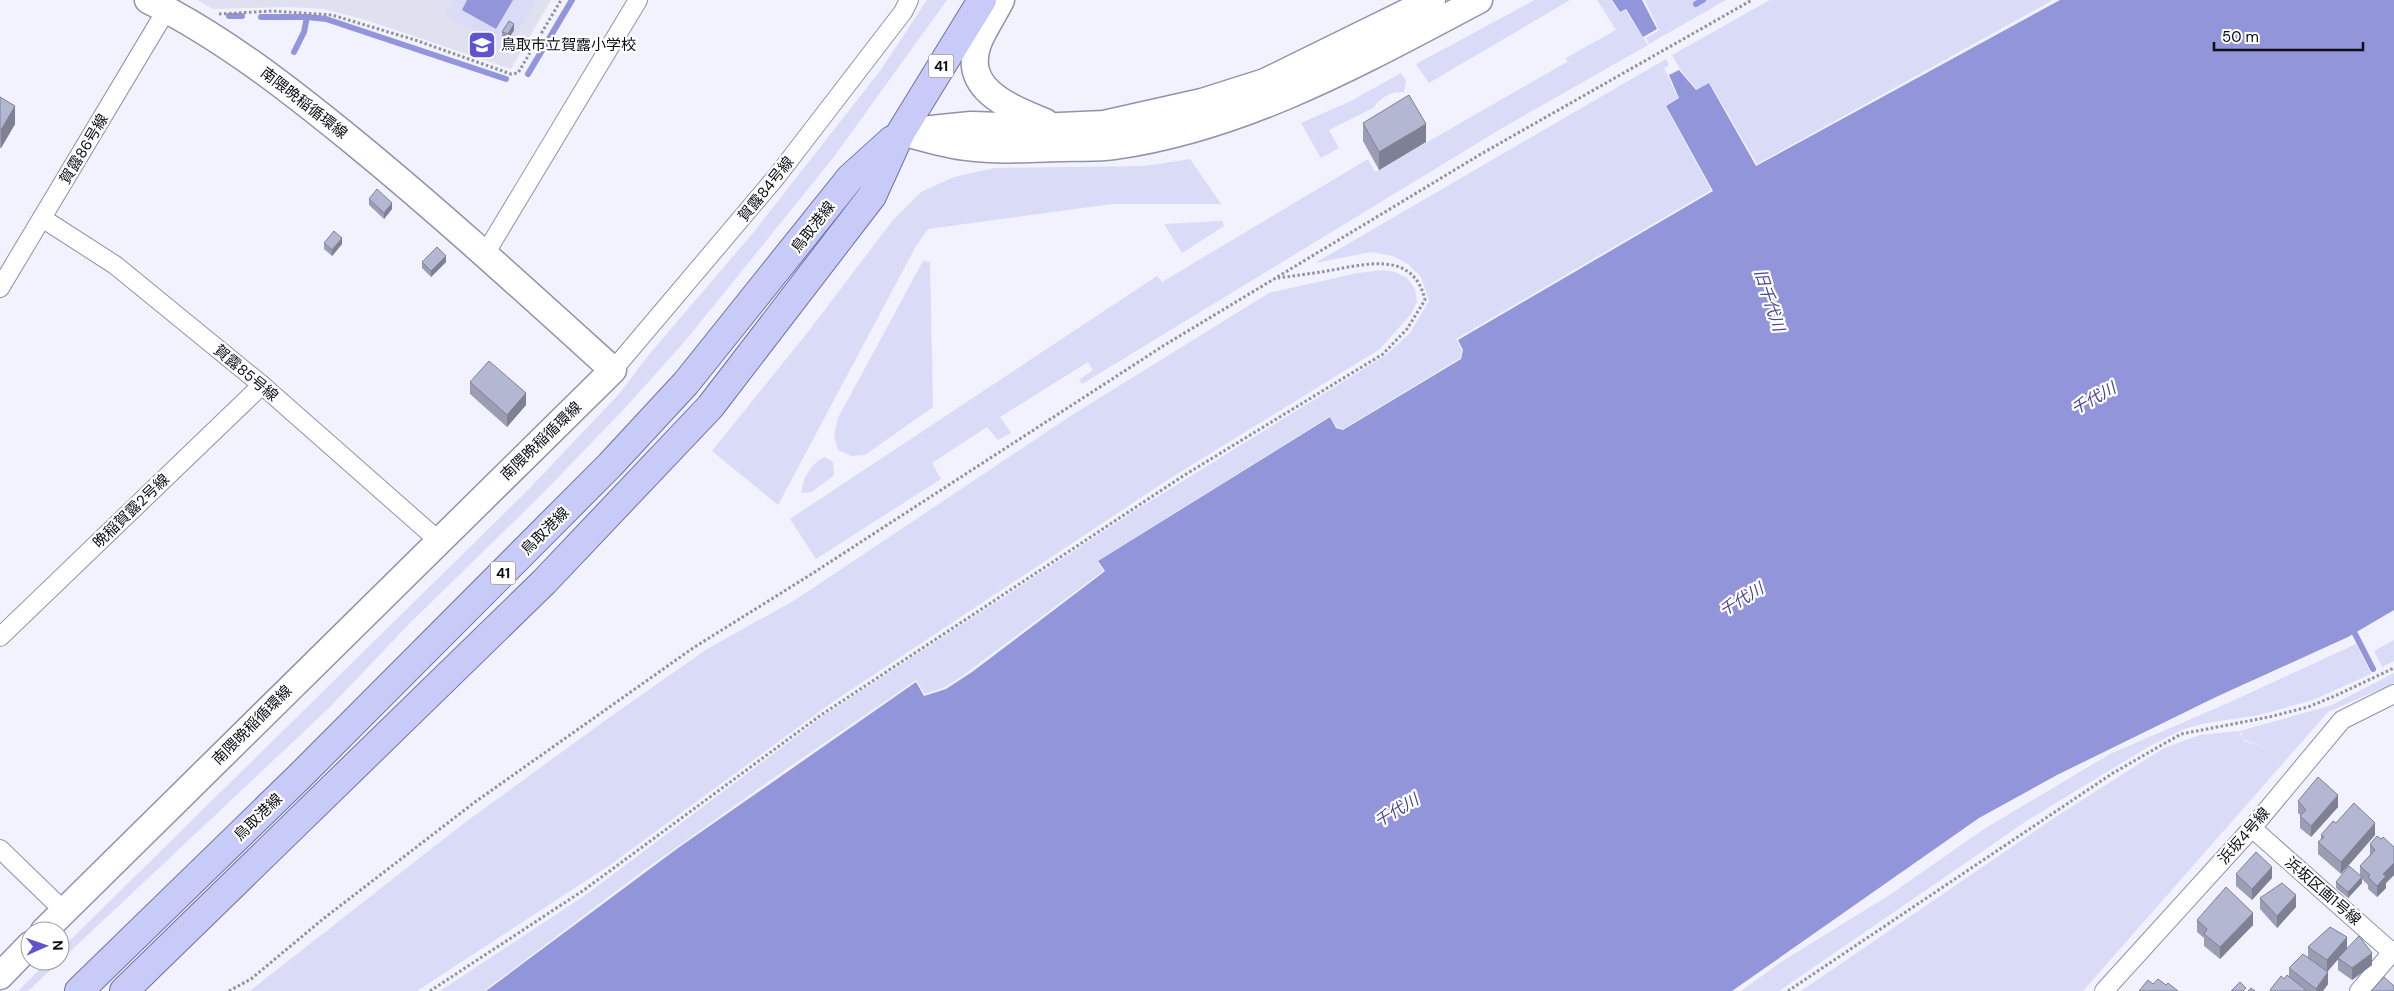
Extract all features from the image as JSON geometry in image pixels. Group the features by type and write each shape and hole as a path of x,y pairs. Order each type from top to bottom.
{"main road":[{"name":"鳥取港線","path":"124,991 544,582 710,407 872,196 901,132 982,0"},
{"name":"鳥取港線","path":"79,991 307,769 610,465 686,383 850,178 901,132"}],"street":[{"path":"485,254 638,0"},
{"name":"賀露84号線","path":"614,370 777,176 903,12 909,0"},
{"path":"1000,0 978,43 974,71 985,90 1017,111 1055,126"},
{"path":"901,132 971,125 1055,126 1104,124 1202,102 1264,82 1432,0"},
{"path":"901,132 967,147 1011,150 1114,147 1180,133 1237,117 1288,96 1371,57 1479,0"},
{"name":"賀露86号線","path":"0,288 167,10"},
{"name":"南隈晩稲循環線","path":"54,921 614,370 416,193 316,111 224,42 167,10"},
{"name":"賀露85号線","path":"42,218 115,265 262,385 439,542"},
{"name":"晩稲賀露2号線","path":"0,637 262,385"},
{"name":"浜坂4号線","path":"2104,991 2252,828 2342,720 2394,694"},
{"name":"浜坂区画1号線","path":"2252,828 2393,952"},
{"path":"0,848 64,911"},
{"path":"2359,991 2393,952"},
{"path":"0,976 20,955"}],"path":[{"path":"167,10 222,13 318,12 415,40 511,74 518,73 561,0"},
{"path":"229,991 251,979 323,919 475,802 693,648 810,575 1163,346 1481,154 1752,0"},
{"path":"430,991 584,890 821,715 1182,476 1383,354 1407,329 1425,300 1422,287 1413,273 1398,266 1376,263 1275,278"},
{"path":"1788,991 2105,778 2181,734 2269,717 2308,707 2394,668"}],"shaded area":[{"name":"鳥取市立賀露小学校","path":"197,0 551,0 511,69 369,21 324,9 286,7 213,9"},
{"path":"454,0 537,0 507,52 445,15"},
{"path":"927,0 947,0 833,158 686,340 624,409 543,493 409,624 329,708 70,952 70,940 527,491 619,394 647,357 753,233 880,71"},
{"path":"1535,0 1570,0 1429,83 1416,64"},
{"path":"1597,0 1611,0 1619,13 1625,10 1648,45 1504,127 1082,384 1079,380 1093,370 1088,362 1000,417 1011,433 998,440 987,427 932,463 941,479 816,559 790,519 1157,276 1162,282 1368,159 1375,172 1567,62 1566,58 1616,30"},
{"path":"1645,0 1726,0 1649,44 1646,38 1659,30"},
{"path":"1770,0 2053,0 1757,164 1710,83 1696,89 1680,69 1672,55"},
{"path":"1666,59 1669,65 1664,68 1678,98 1665,106 1711,190 1456,339 1462,351 1460,358 1343,429 1337,427 1330,416 1097,561 1103,571 962,676 945,687 925,694 916,680 640,873 484,991 440,991 587,894 826,714 1136,510 1386,355 1410,333 1429,301 1421,277 1408,264 1393,256 1371,252 1315,263"},
{"path":"1401,73 1406,81 1404,92 1387,95 1373,108 1329,130 1339,148 1321,158 1301,123 1351,101"},
{"path":"1190,159 1221,204 1112,204 928,229 916,246 778,505 712,451 808,332 893,220 921,192 954,177 995,168 1145,166"},
{"path":"1222,221 1224,226 1182,253 1164,224"},
{"path":"923,261 930,262 933,407 865,455 852,456 838,450 834,435 838,418"},
{"path":"1382,270 1395,272 1407,278 1415,289 1417,302 1411,314 1380,349 1169,479 834,701 610,865 417,991 250,991 459,827 707,649 795,600 1072,415 1269,293 1358,273"},
{"path":"825,457 833,462 834,475 812,492 802,493 805,477 816,462"},
{"path":"2394,640 2394,661 2382,667 2374,651"},
{"path":"2356,644 2371,674 2313,700 2259,715 2206,723 2184,729 2148,747 2028,820 1779,991 1741,991 1781,962 1891,894 1984,829 2110,754 2228,703"},
{"path":"2394,673 2394,683 2328,712 2083,991 1801,991 2057,816 2164,748 2200,735 2239,731 2244,741 2277,752 2244,740 2240,731 2332,705"},
{"path":"38,971 49,971 28,991 18,991"}],"water":[{"path":"467,0 513,0 496,29 462,10"},
{"path":"1612,0 1642,0 1657,29 1643,37 1626,9 1620,12"},
{"path":"2060,0 2394,0 2394,610 2348,637 2216,697 2057,775 1979,818 1732,991 486,991 678,848 916,682 924,696 946,689 972,672 1105,571 1098,561 1330,417 1336,428 1343,430 1461,359 1463,350 1458,340 1713,191 1666,106 1679,98 1669,75 1679,70 1696,90 1709,83 1756,166"}],"building":[{"path":"509,21 514,24 508,34 502,32"},
{"path":"1409,95 1426,124 1379,152 1363,123"},
{"path":"0,97 15,106 1,130 0,130"},
{"path":"377,189 392,203 384,213 369,199"},
{"path":"334,231 342,238 332,250 324,243"},
{"path":"437,247 446,256 431,271 422,262"},
{"path":"489,361 526,393 507,415 470,382"},
{"path":"2318,777 2338,795 2311,826 2300,816 2306,810 2298,801"},
{"path":"2354,803 2375,823 2341,862 2318,842 2324,837 2321,835 2333,821 2336,823"},
{"path":"2377,836 2381,839 2383,837 2394,847 2394,863 2383,874 2386,876 2377,886 2368,877 2370,875 2360,866 2375,850 2370,844"},
{"path":"2256,852 2272,867 2252,889 2236,874"},
{"path":"2349,866 2362,877 2348,892 2336,882"},
{"path":"2282,883 2296,895 2277,916 2260,898"},
{"path":"2226,887 2253,913 2220,947 2204,934 2207,929 2197,920"},
{"path":"2330,927 2347,937 2327,960 2308,947"},
{"path":"2359,936 2372,953 2352,968 2338,958"},
{"path":"2303,954 2328,972 2316,989 2289,968"},
{"path":"2287,975 2307,991 2270,990 2281,976 2284,979"},
{"path":"2384,977 2394,986 2394,991 2371,991"},
{"path":"2158,979 2166,985 2168,983 2178,991 2139,991 2148,980 2153,984"},
{"path":"2240,982 2246,988 2243,991 2231,991"}],"waterway":[{"path":"528,74 572,0"},
{"path":"1696,4 1703,0"},
{"path":"229,16 242,16"},
{"path":"261,17 326,19 506,79"},
{"path":"294,52 304,32 307,17"},
{"path":"2351,626 2373,669"}],"place":[{"name":"鳥取市立賀露小学校","path":"482,45"}],"water label":[{"name":"旧千代川","path":"1770,300"},
{"name":"千代川","path":"2093,398"},
{"name":"千代川","path":"1741,599"},
{"name":"千代川","path":"1396,810"}]}
